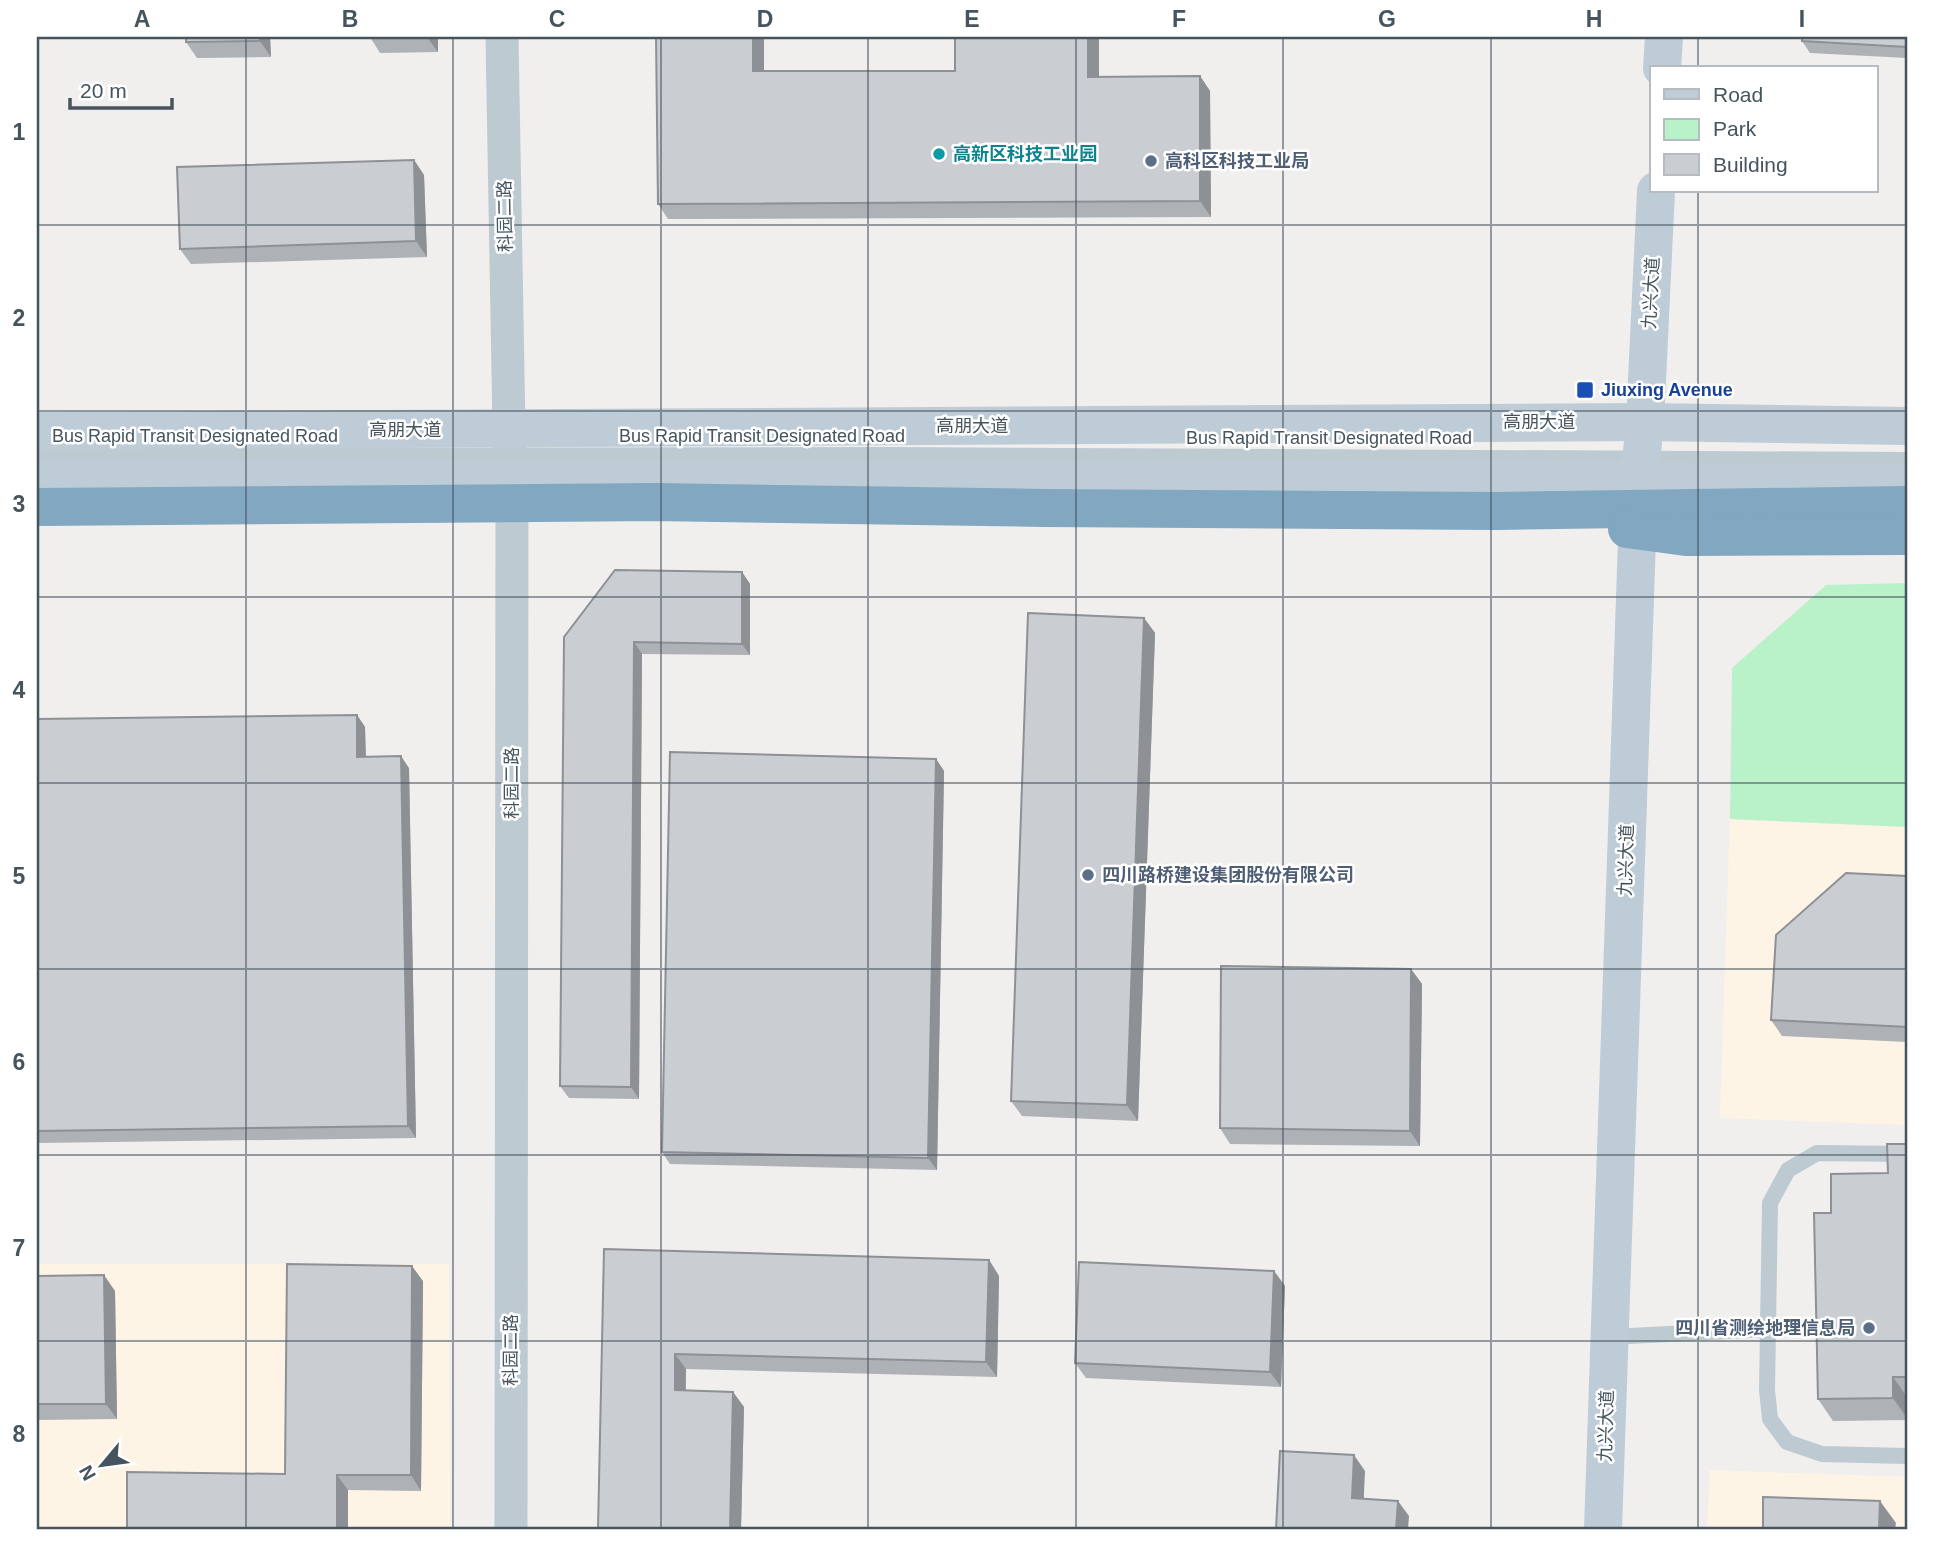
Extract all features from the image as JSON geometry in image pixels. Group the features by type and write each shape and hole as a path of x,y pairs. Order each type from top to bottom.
{"highway":[{"path":"37,507 654,502 1497,511 1907,505"},
{"path":"1497,511 1686,537 1907,536"}],"main road":[{"path":"1662,66 1664,37"},
{"name":"九兴大道","path":"1603,1529 1639,481 1656,192"},
{"name":"高朋大道","path":"37,431 1644,422 1907,426"},
{"path":"37,480 1639,481 1907,484"}],"street":[{"name":"科园二路","path":"502,37 512,480 511,1529"}],"lane":[{"name":"Bus Rapid Transit Designated Road","path":"37,456 886,455 1907,460"},
{"path":"1907,1154 1817,1153 1787,1170 1770,1203 1767,1390 1770,1419 1787,1442 1822,1454 1907,1456"},
{"path":"1609,1337 1769,1329"}],"shaded area":[{"path":"1730,819 1907,827 1907,1125 1720,1118"},
{"path":"37,1264 449,1264 450,1529 37,1529"},
{"path":"1710,1470 1907,1477 1907,1529 1707,1529"}],"green space":[{"path":"1907,583 1907,827 1730,819 1732,668 1826,585"}],"building":[{"path":"186,37 260,37 260,41 186,42"},
{"name":"高新区科技工业园","path":"656,37 753,37 753,71 955,71 955,37 1088,37 1088,77 1200,76 1200,201 658,204"},
{"path":"1802,37 1907,37 1907,47 1802,41"},
{"path":"414,160 416,241 180,249 177,167"},
{"path":"615,570 742,572 742,644 634,642 631,1087 560,1086 564,637"},
{"name":"四川路桥建设集团股份有限公司","path":"1028,613 1144,618 1127,1105 1011,1101"},
{"path":"357,715 357,757 401,756 408,1126 37,1131 37,719"},
{"path":"670,752 936,759 928,1158 662,1152"},
{"path":"1846,873 1907,876 1907,1027 1771,1020 1776,935"},
{"path":"1221,966 1411,969 1410,1131 1220,1128"},
{"name":"四川省测绘地理信息局","path":"1887,1144 1907,1144 1907,1377 1893,1377 1893,1398 1818,1399 1814,1213 1831,1213 1831,1174 1888,1173"},
{"path":"604,1249 989,1260 986,1362 675,1354 675,1390 733,1392 730,1529 598,1529"},
{"path":"1079,1262 1274,1271 1270,1372 1075,1363"},
{"path":"287,1264 412,1266 411,1475 337,1475 337,1529 127,1529 127,1472 285,1474"},
{"path":"104,1275 106,1404 37,1404 37,1276"},
{"path":"1280,1451 1354,1455 1352,1498 1398,1501 1396,1529 1276,1529"},
{"path":"1763,1497 1880,1501 1879,1529 1763,1529"}],"place":[{"name":"高新区科技工业园","path":"939,154"},
{"name":"高科区科技工业局","path":"1151,161"},
{"name":"Jiuxing Avenue","path":"1585,390"},
{"name":"四川路桥建设集团股份有限公司","path":"1088,875"},
{"name":"四川省测绘地理信息局","path":"1869,1328"}]}
